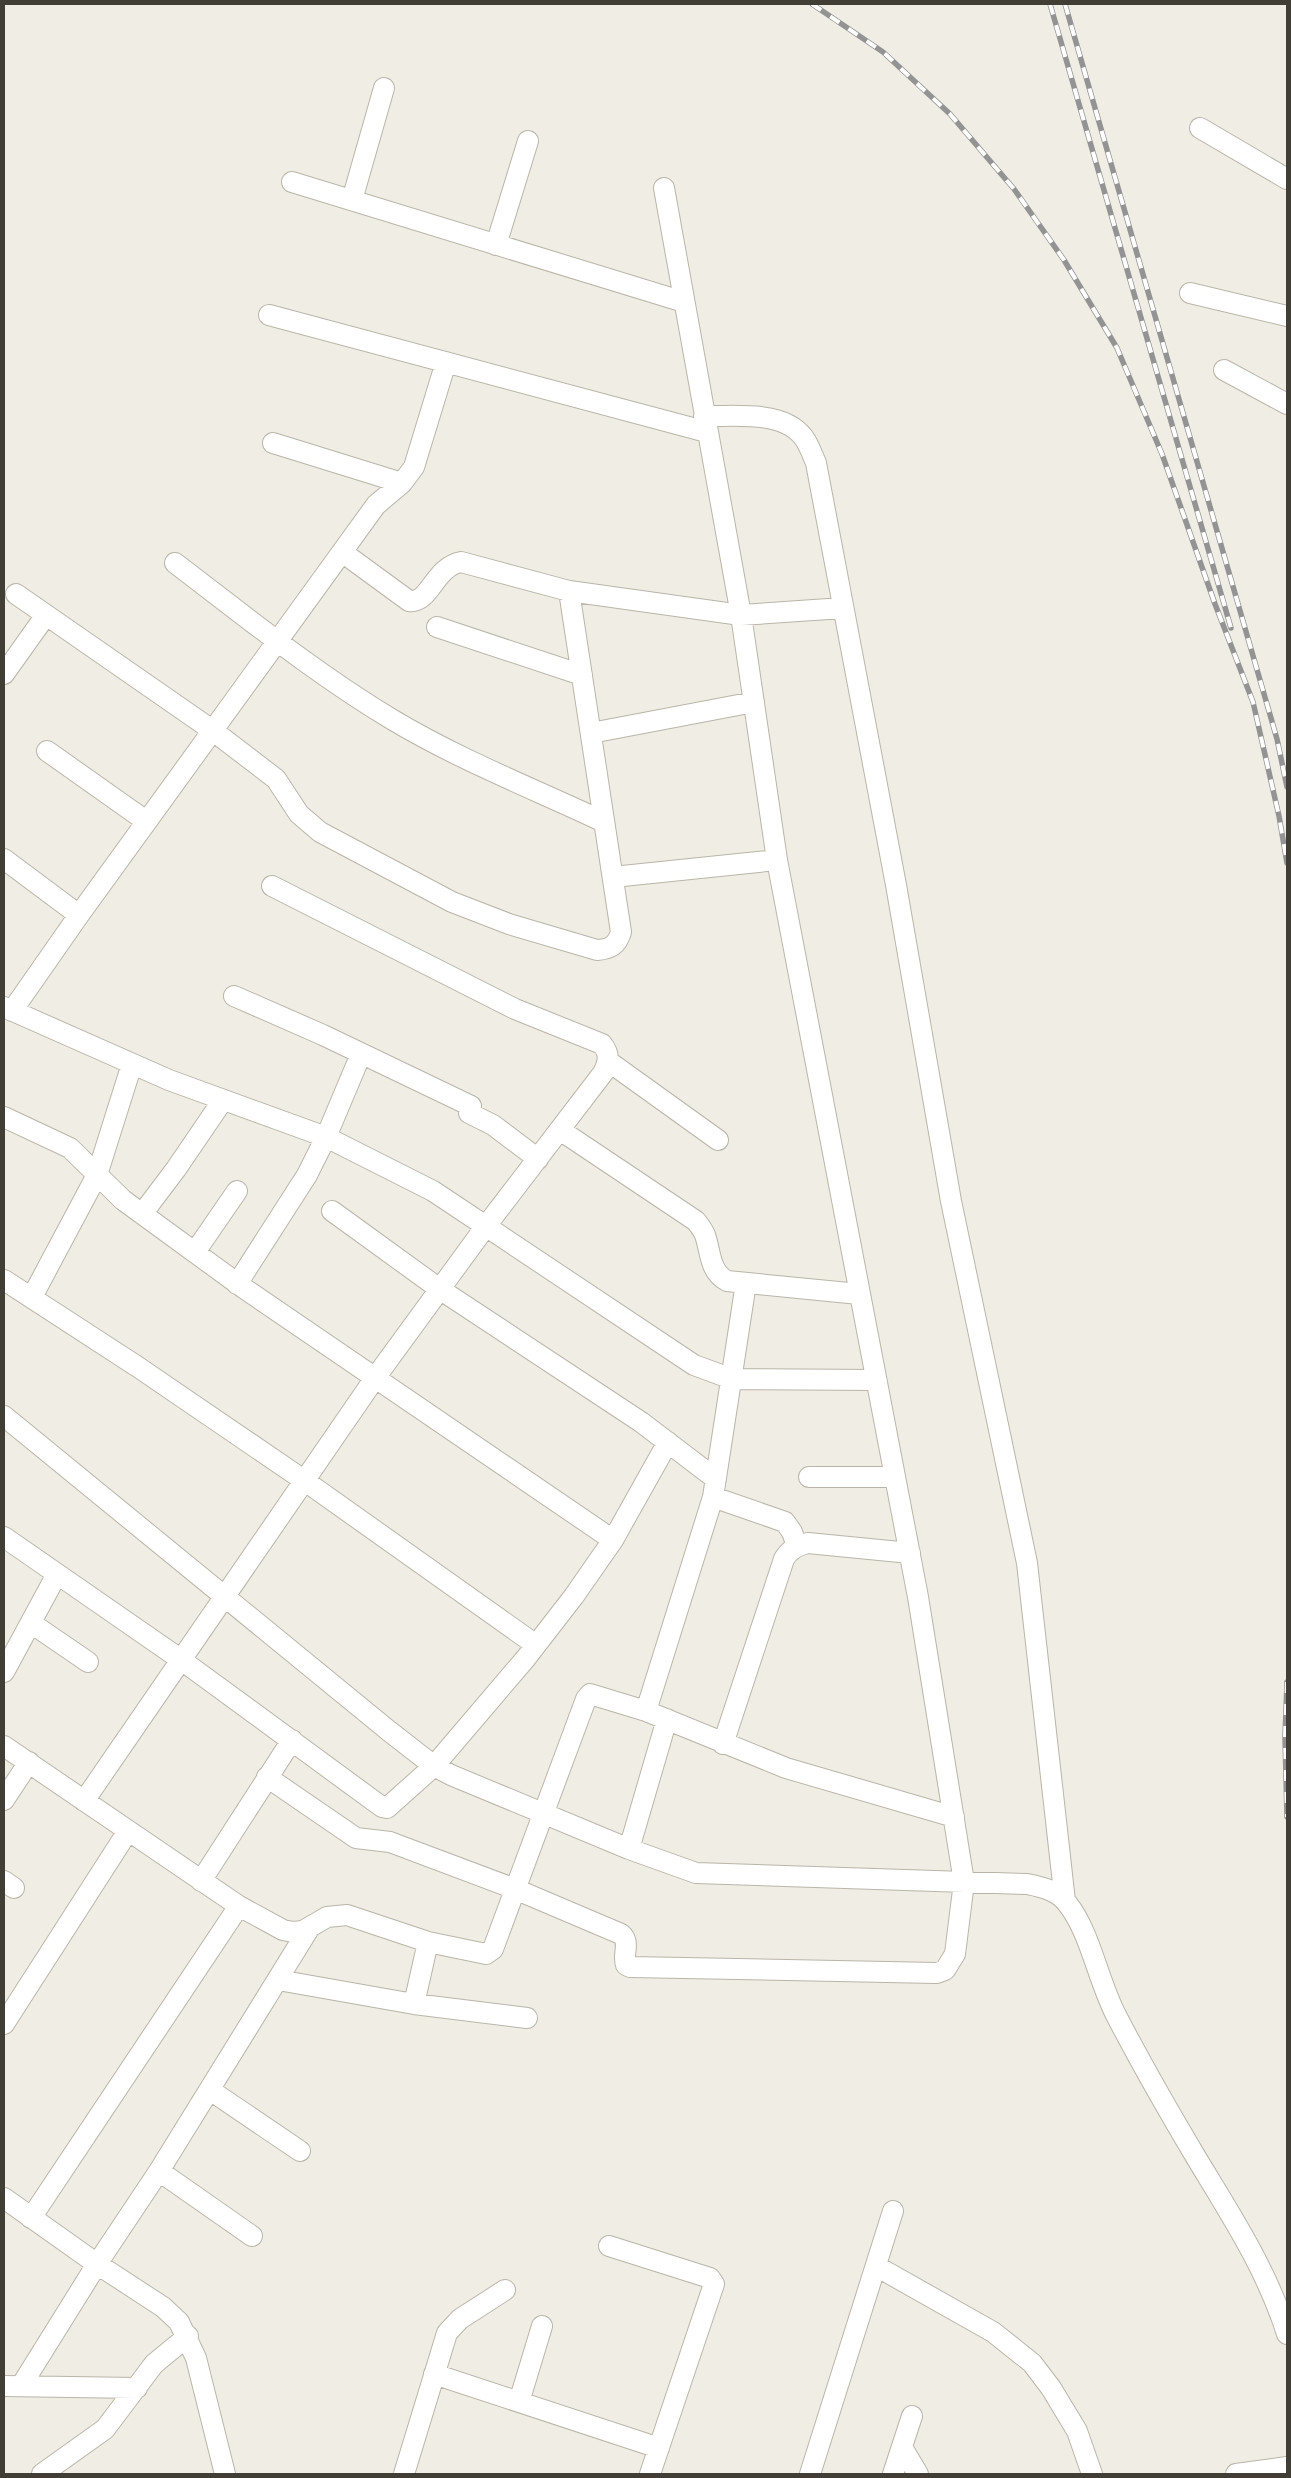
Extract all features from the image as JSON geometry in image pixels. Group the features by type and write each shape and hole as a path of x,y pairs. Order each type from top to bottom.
{"street":[{"path":"352,200 384,88"},
{"path":"1200,128 1287,178"},
{"path":"496,245 528,141"},
{"path":"292,182 684,302"},
{"path":"267,1777 356,1838 390,1842 515,1889 622,1934 626,1941 624,1960 626,1965 630,1967 937,1974 946,1970 955,1954 964,1882 954,1817 910,1553 777,860 741,615 705,424 664,188"},
{"path":"1190,293 1287,316"},
{"path":"269,315 446,362 705,424 775,419 793,427 806,441 816,464 896,885 951,1201 1027,1562 1066,1901"},
{"path":"446,362 414,467 402,483 376,505 8,1009 132,1064 223,1100 326,1137 433,1191 694,1365 732,1379 876,1380"},
{"path":"1224,370 1287,404"},
{"path":"273,443 402,483"},
{"path":"342,552 409,601 416,602 422,599 443,571 451,564 461,562 569,591 741,615 843,608"},
{"path":"175,563 344,689 394,720 468,758 604,822"},
{"path":"16,594 212,730 276,779 299,814 320,832 452,902 509,924 597,950 608,949 618,943 621,932 569,591"},
{"path":"4,674 46,615"},
{"path":"437,627 582,675"},
{"path":"591,733 754,702"},
{"path":"46,751 146,821"},
{"path":"4,859 79,914"},
{"path":"613,877 777,860"},
{"path":"84,1801 375,1378 442,1290 486,1226 603,1073 608,1061 608,1051 602,1044 516,1009 272,886"},
{"path":"234,996 361,1054 470,1109 538,1159"},
{"path":"237,1284 291,1202 326,1137 361,1054"},
{"path":"608,1061 718,1140"},
{"path":"32,1297 97,1174 132,1064"},
{"path":"142,1214 176,1169 223,1100"},
{"path":"4,1117 70,1148 123,1200 237,1284 613,1540"},
{"path":"560,1130 696,1221 705,1233 714,1271 727,1281 859,1294"},
{"path":"195,1252 237,1191"},
{"path":"332,1211 442,1290 641,1422 668,1442 715,1488 785,1522 792,1532 797,1546"},
{"path":"4,1280 304,1481 536,1645"},
{"path":"646,1711 715,1488 746,1283"},
{"path":"4,1416 434,1766 629,1849 696,1873 1026,1884 1046,1888 1066,1901 1076,1917 1115,2014 1154,2088 1251,2247 1280,2310 1287,2334"},
{"path":"4,1537 180,1659 382,1807 387,1808 434,1766 536,1645 613,1540 668,1442"},
{"path":"809,1477 895,1477"},
{"path":"723,1744 784,1559 797,1546 808,1543 910,1553"},
{"path":"4,1672 57,1574"},
{"path":"31,1623 88,1662"},
{"path":"4,1746 201,1881 239,1906 283,1930 293,1932 327,1917 347,1916 428,1942 489,1954 493,1949 542,1813 588,1695 594,1693 667,1719 723,1744 786,1768 954,1817"},
{"path":"629,1849 667,1719"},
{"path":"201,1881 292,1740"},
{"path":"4,1800 29,1762"},
{"path":"4,2024 128,1831"},
{"path":"32,2218 239,1906"},
{"path":"12,2386 160,2171 310,1926"},
{"path":"414,2004 428,1942"},
{"path":"278,1980 414,2004 527,2018"},
{"path":"210,2090 300,2150"},
{"path":"160,2171 252,2236"},
{"path":"4,2198 97,2264 163,2307 179,2322 188,2336 196,2358 225,2474"},
{"path":"810,2474 893,2211"},
{"path":"609,2246 710,2278 714,2284 650,2474"},
{"path":"876,2266 993,2332 1032,2363 1051,2388 1077,2431 1092,2474"},
{"path":"404,2474 448,2333 453,2325 504,2290"},
{"path":"520,2402 542,2326"},
{"path":"42,2474 105,2429 154,2364 188,2336"},
{"path":"434,2374 659,2448"},
{"path":"12,2386 137,2388"},
{"path":"892,2474 912,2416"},
{"path":"902,2447 918,2474"},
{"path":"1236,2474 1287,2467"}],"railway":[{"path":"812,4 883,52 950,114 1014,189 1064,260 1117,348 1162,454 1215,604 1253,702 1279,816 1287,863"},
{"path":"1050,4 1231,628"},
{"path":"1065,4 1277,739 1287,787"},
{"path":"1287,1682 1285,1737 1287,1817"}]}
